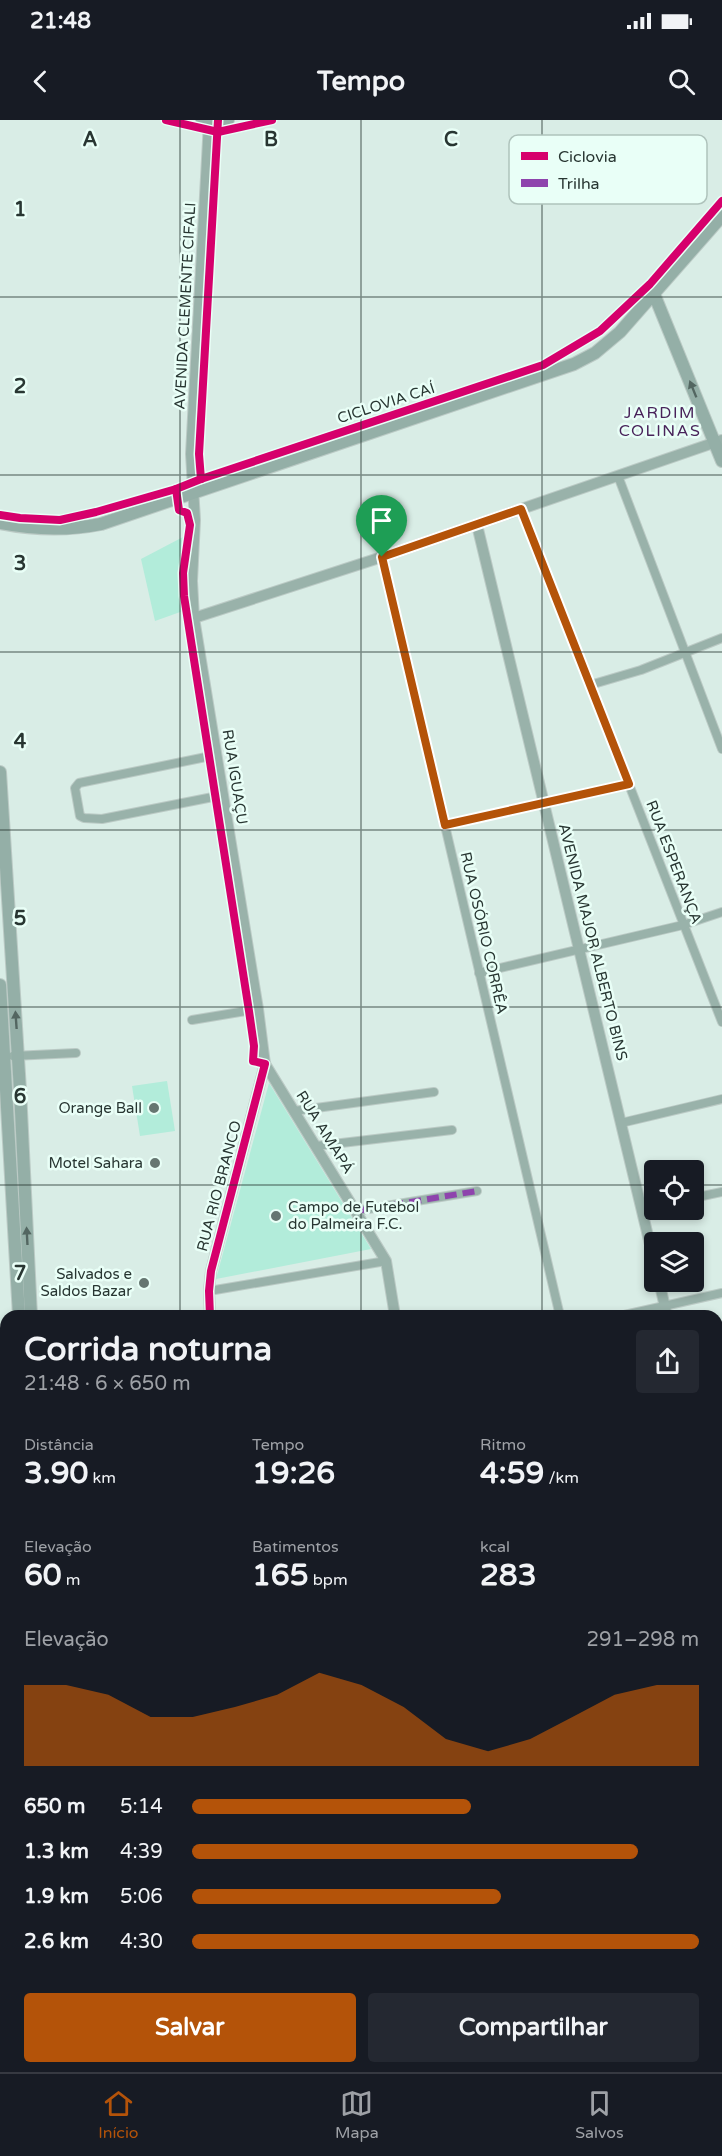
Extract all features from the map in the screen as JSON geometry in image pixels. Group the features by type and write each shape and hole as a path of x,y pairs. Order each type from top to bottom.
{"main road":[{"path":"207,121 228,120"},
{"path":"0,523 43,530 84,528 101,524 574,364 595,353 620,332 722,216"},
{"path":"654,294 719,442 722,461"},
{"path":"0,772 6,944 13,980 18,1056 19,1310"},
{"path":"13,980 0,983 2,1057 17,1159 30,1310"}],"street":[{"name":"AVENIDA CLEMENTE CIFALI","path":"193,494 191,454 207,121"},
{"path":"194,618 382,557 719,442"},
{"path":"618,476 722,749"},
{"name":"RUA IGUAÇU","path":"193,494 194,618 265,1064"},
{"name":"RUA ESPERANÇA","path":"521,509 722,1022"},
{"name":"AVENIDA MAJOR ALBERTO BINS","path":"477,525 647,1232"},
{"name":"RUA OSÓRIO CORRÊA","path":"382,557 559,1310"},
{"path":"590,685 641,670 722,638"},
{"path":"216,755 76,785 80,816 84,819 102,819 223,795"},
{"path":"445,825 629,784"},
{"path":"479,973 683,925 722,912"},
{"path":"192,1020 258,1009"},
{"path":"2,1057 76,1053"},
{"name":"RUA AMAPÁ","path":"265,1064 386,1261 394,1310"},
{"name":"RUA RIO BRANCO","path":"210,1310 211,1271 265,1064"},
{"path":"294,1111 434,1092"},
{"path":"621,1123 722,1099"},
{"path":"316,1146 452,1130"},
{"path":"356,1211 477,1191"},
{"path":"704,1196 722,1192"},
{"path":"209,1291 386,1261"},
{"path":"662,1292 666,1310"},
{"path":"669,1310 722,1293"}],"shaded area":[{"path":"183,537 179,572 183,611 155,621 141,559"},
{"name":"Orange Ball","path":"167,1081 175,1131 140,1136 132,1086"},
{"path":"269,1083 371,1249 216,1279"}],"marked path":[{"path":"356,1211 477,1191"}],"cycle path":[{"path":"166,120 218,132 272,120"},
{"path":"201,479 199,454 218,120"},
{"name":"CICLOVIA CAÍ","path":"0,515 60,520 96,512 176,489 543,365 600,331 650,284 722,201"},
{"path":"176,489 179,510 187,513 190,525 183,573 184,596 249,1011 254,1046 253,1061 265,1064 211,1271 210,1310"}],"place":[{"name":"Orange Ball","path":"154,1108"},
{"name":"Motel Sahara","path":"155,1163"},
{"name":"Campo de Futebol do Palmeira F.C.","path":"276,1216"},
{"name":"Salvados e Saldos Bazar","path":"144,1283"}],"district":[{"name":"JARDIM COLINAS","path":"660,422"}],"route":[{"path":"521,509 629,784 445,825 382,557 521,509"}]}
